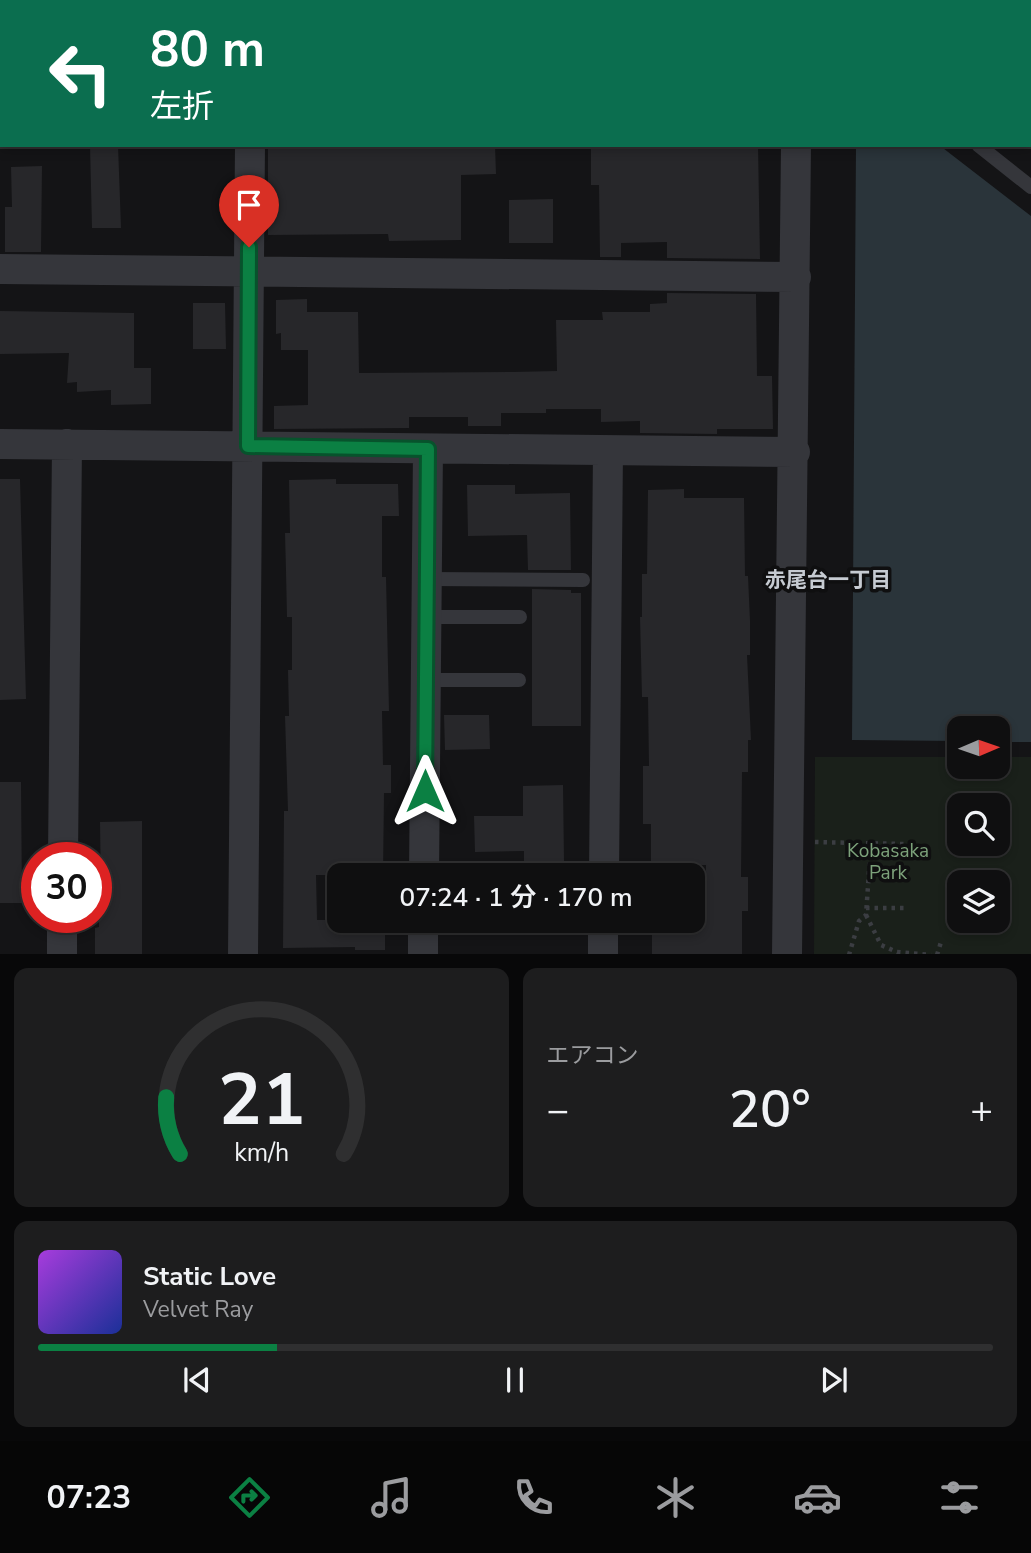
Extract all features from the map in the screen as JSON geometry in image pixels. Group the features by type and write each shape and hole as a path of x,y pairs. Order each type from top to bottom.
{"street":[{"path":"243,954 250,147"},
{"path":"787,954 795,452 796,147"},
{"path":"0,269 796,277"},
{"path":"0,444 795,452"},
{"path":"63,842 67,444"},
{"path":"424,863 428,449"},
{"path":"604,863 608,451"},
{"path":"62,933 62,954"},
{"path":"423,933 423,954"},
{"path":"603,933 603,954"}],"lane":[{"path":"981,147 1031,187"},
{"path":"426,579 583,580"},
{"path":"426,617 520,617"},
{"path":"426,680 519,680"}],"path":[{"path":"812,842 905,844"},
{"path":"871,843 866,915 881,945 897,952 930,954"},
{"path":"866,908 907,908"},
{"path":"849,954 859,921 866,915"},
{"path":"937,954 941,942"}],"green space":[{"name":"Kobasaka Park","path":"815,757 947,757 947,779 1010,779 1010,757 1031,757 1031,954 814,954"}],"shaded area":[{"path":"856,147 942,147 1031,216 1031,742 1010,742 1010,716 947,716 947,741 852,740"}],"building":[{"path":"90,147 118,147 121,228 92,228"},
{"path":"268,147 495,147 496,174 461,175 461,240 389,241 388,234 268,235"},
{"path":"591,147 758,147 760,259 667,258 667,242 621,243 621,257 600,257 599,185 591,185"},
{"path":"42,166 41,252 5,252 5,207 12,207 11,167"},
{"path":"553,199 553,243 509,243 509,200"},
{"path":"667,293 756,294 757,376 772,376 773,429 717,429 717,434 640,433 640,421 601,422 601,409 546,409 546,413 501,413 501,426 468,426 468,417 409,417 409,428 274,429 274,406 308,405 308,350 281,350 281,333 276,334 276,300 307,299 307,312 358,312 359,373 513,372 557,371 556,320 603,320 602,312 650,312 650,304 667,303"},
{"path":"193,303 225,303 226,349 193,349"},
{"path":"0,311 134,313 134,368 151,368 151,404 111,405 111,390 77,392 77,382 67,383 69,353 0,354"},
{"path":"0,479 20,479 26,699 0,700"},
{"path":"336,479 336,484 398,484 399,516 382,516 382,577 386,577 389,711 382,711 383,765 391,765 391,793 384,793 383,863 327,863 327,875 316,875 317,920 327,920 327,933 385,933 385,950 355,950 355,947 283,948 284,811 288,811 285,716 289,716 288,670 292,670 292,617 287,617 285,533 290,533 289,480"},
{"path":"467,485 515,485 515,494 570,493 571,570 528,570 527,535 468,536"},
{"path":"684,489 684,498 744,498 745,576 748,576 750,621 750,655 747,655 751,740 748,740 748,772 742,772 741,877 748,877 748,911 742,911 742,954 652,954 652,933 705,933 706,865 651,863 651,824 643,824 643,766 649,766 648,697 642,697 640,617 642,574 647,574 648,490"},
{"path":"532,589 571,590 571,593 581,593 581,726 532,726"},
{"path":"444,715 489,715 490,749 445,750"},
{"path":"0,782 21,782 21,903 0,903"},
{"path":"563,785 564,861 524,862 524,851 475,852 474,816 523,816 523,786"},
{"path":"142,821 142,954 95,954 95,933 112,933 112,842 100,842 100,822"}],"district":[{"name":"赤尾台一丁目","path":"828,580"}],"route":[{"path":"249,247 248,446 428,449 425,791"}]}
